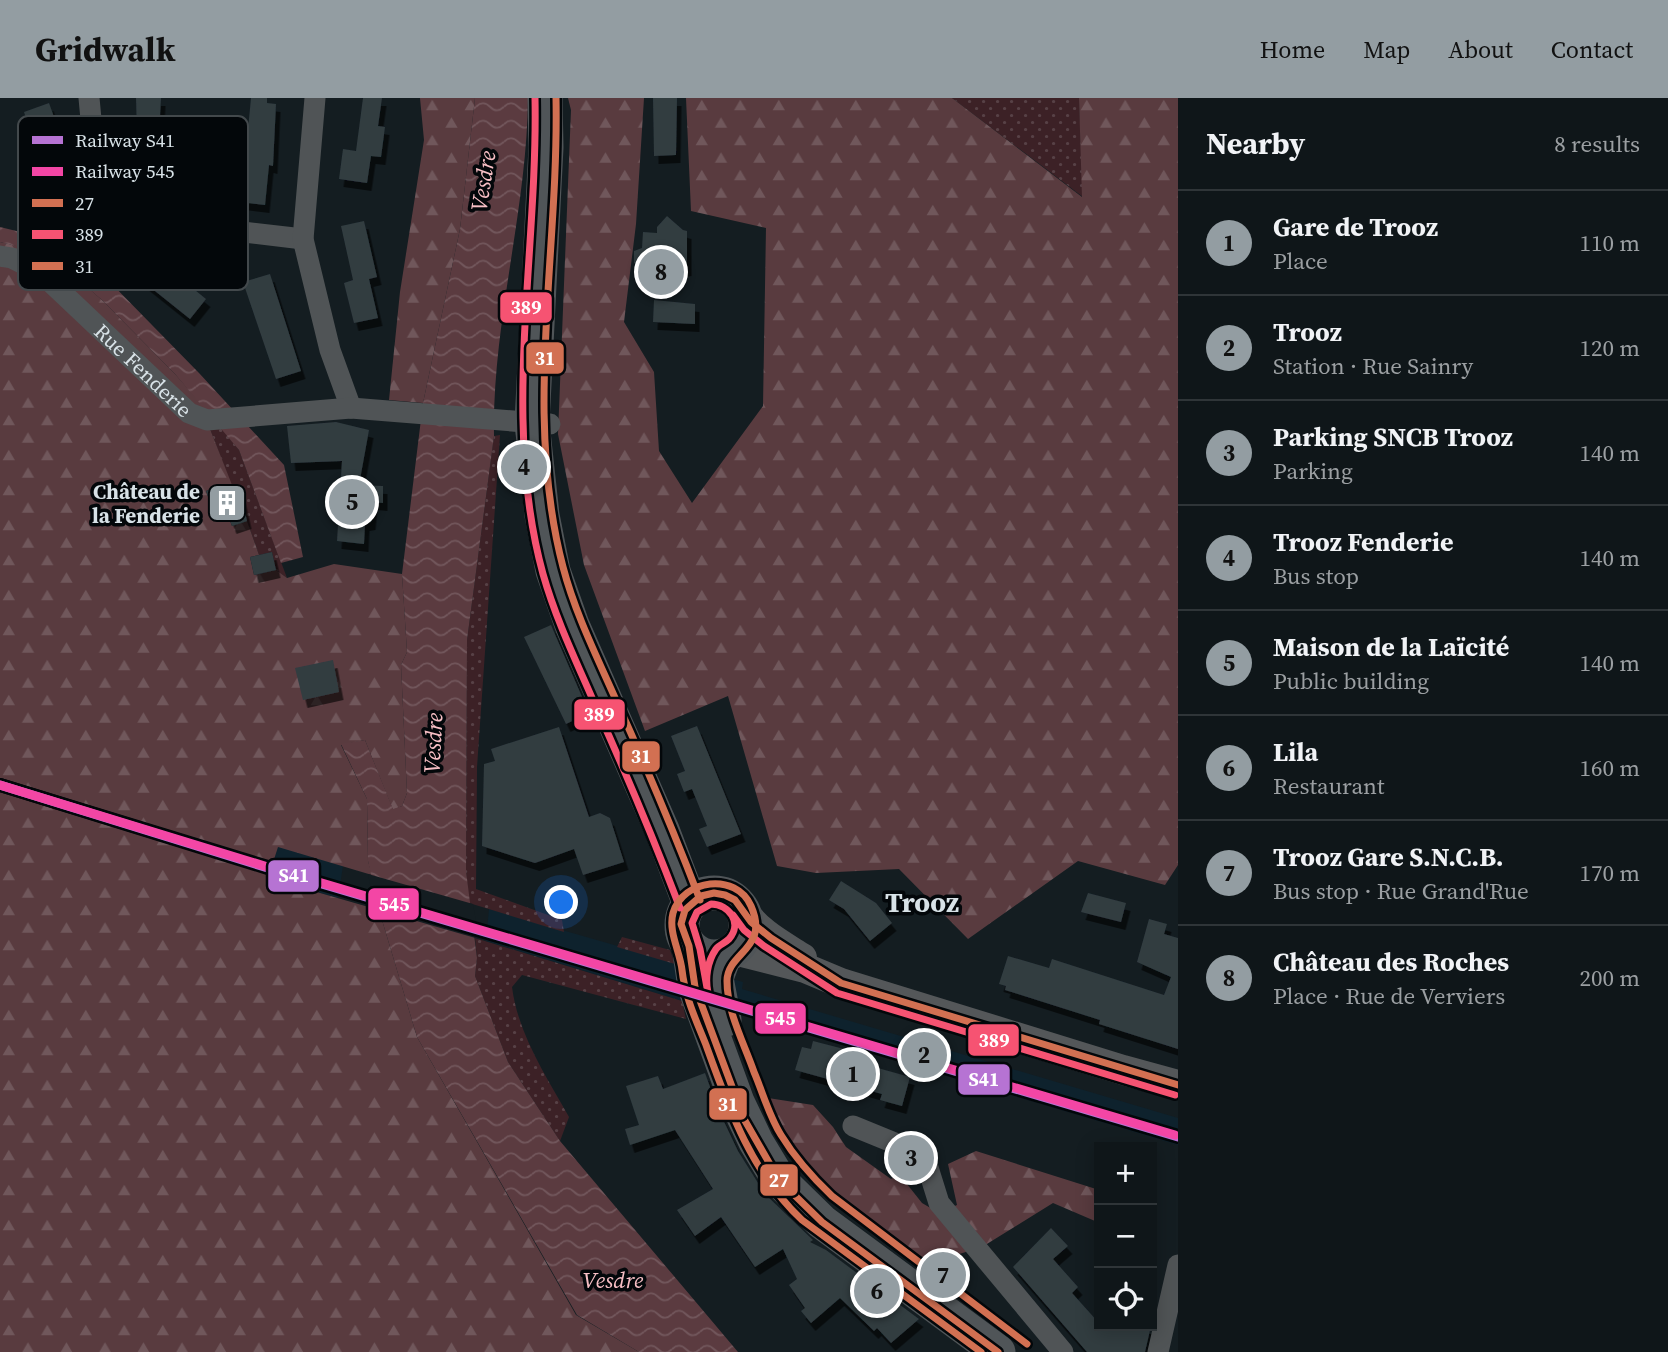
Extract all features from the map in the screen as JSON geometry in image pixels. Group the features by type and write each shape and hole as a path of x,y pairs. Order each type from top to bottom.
{"main road":[{"path":"545,98 546,147 529,423 542,515 562,599 667,841 715,902 746,919 742,941 729,953 716,978 722,1016 762,1121 785,1160 801,1181 825,1204 1021,1352"},
{"path":"529,423 559,206 560,128 556,98"},
{"path":"715,902 685,910 681,925 689,946 695,987 737,1102 756,1142 779,1180 822,1222 999,1352"},
{"path":"689,946 701,955 713,958 729,953"}],"street":[{"path":"89,98 91,116"},
{"path":"315,98 303,239 330,350 351,408"},
{"path":"248,233 303,239"},
{"name":"Rue Fenderie","path":"0,256 18,261"},
{"name":"Rue Fenderie","path":"59,290 189,413 207,420 351,408 529,423"},
{"path":"715,902 751,922 841,983"},
{"path":"729,953 805,968 841,983 1178,1085"},
{"path":"853,1126 925,1155 939,1203 1063,1352"},
{"path":"1158,1352 1178,1265"}],"shaded area":[{"path":"952,98 1079,98 1083,197"},
{"path":"218,423 239,450 287,578 276,570 272,552 259,555 247,521 242,494 235,495 210,429"},
{"path":"500,435 477,767 476,889 562,920 564,932 469,903 466,871 467,640 494,436"},
{"path":"278,846 343,866 338,898 268,878"},
{"path":"489,909 743,982 742,989 1178,1118 1178,1145 740,1014 682,1001 486,941"},
{"path":"622,937 670,950 675,964 617,947"},
{"path":"475,938 682,1001 686,1019 522,975 512,987 520,1021 534,1054 569,1117 560,1141 508,1062 475,976"}],"green space":[{"path":"420,98 475,98 460,229 423,403 389,400 400,292 424,140"},
{"path":"568,98 644,98 636,224 624,322 654,372 659,451 692,503 763,406 766,228 691,211 686,98 952,98 1082,197 1079,98 1178,98 1178,865 1165,885 1078,861 968,939 899,869 816,873 777,866 728,696 645,731 584,565 558,434 571,110"},
{"path":"0,242 18,246 18,290 91,290 175,374 218,423 210,429 232,485 223,488 222,485 206,491 214,514 226,510 232,526 247,521 259,555 250,557 254,575 276,570 287,578 334,564 402,574 407,652 401,665 407,793 402,806 393,810 365,740 341,745 367,799 368,861 372,875 278,847 268,878 379,910 417,1037 576,1315 639,1352 0,1352"},
{"path":"768,1098 813,1105 833,1127 846,1147 891,1179 899,1174 922,1203 939,1213 957,1205 948,1164 976,1151 1094,1188 1094,1221 1053,1203 982,1247 930,1263 803,1173"}],"water":[{"name":"Vesdre","path":"475,98 528,98 522,183 498,351 494,436 467,640 466,871 477,958 475,976 508,1062 560,1141 738,1352 639,1352 577,1315 417,1037 379,910 368,861 367,799 341,744 365,740 393,809 402,806 407,793 401,665 407,652 402,574 423,403 460,229"},
{"path":"0,227 18,231 18,246 0,242"},
{"path":"90,290 118,290 284,465 303,557 281,563 239,450 175,374"}],"pier":[{"path":"368,874 473,904 479,939 375,909"}],"building":[{"path":"136,98 161,98 160,116 136,116"},
{"path":"251,98 267,98 267,103 276,104 273,166 269,165 265,205 248,203 248,129"},
{"path":"363,98 382,98 378,126 385,127 381,157 371,156 367,183 339,179 343,149 356,151"},
{"path":"653,98 677,98 676,155 654,156"},
{"path":"49,103 54,116 25,116 24,112"},
{"path":"667,216 687,231 687,268 682,269 680,274 640,281 641,267 634,263 634,251 642,248 643,232 657,233 657,227"},
{"path":"364,221 377,277 369,279 378,318 354,323 344,283 353,280 341,226"},
{"path":"270,274 301,371 276,379 246,290 248,290 248,281"},
{"path":"154,290 195,290 206,299 190,319"},
{"path":"654,300 695,304 695,324 653,322"},
{"path":"336,422 369,430 359,485 383,486 383,503 373,502 371,522 365,523 364,544 337,541 342,461 291,463 287,426"},
{"name":"Château de la Fenderie","path":"222,485 223,488 232,485 235,495 241,494 247,521 232,526 226,510 214,514 206,491"},
{"path":"272,552 276,570 254,575 250,557"},
{"path":"551,625 589,713 566,724 524,637"},
{"path":"333,660 339,692 303,700 295,668"},
{"path":"697,726 741,834 707,847 699,829 707,826 692,789 684,792 677,774 685,771 671,736"},
{"path":"559,727 589,817 600,813 610,818 624,862 583,875 574,849 535,863 482,846 484,764 495,761 491,749"},
{"path":"841,881 876,903 892,923 870,941 844,909 829,900"},
{"path":"1088,893 1126,903 1121,922 1081,912"},
{"path":"1149,919 1167,924 1164,934 1178,938 1178,1049 1099,1024 1100,1020 1005,990 1006,986 999,984 1008,956 1049,968 1052,959 1164,995 1171,977 1137,962"},
{"path":"813,1041 844,1049 842,1058 910,1077 902,1106 880,1100 882,1094 795,1070 802,1047 811,1049"},
{"path":"705,1073 738,1151 765,1194 813,1240 810,1242 826,1250 919,1319 891,1343 877,1328 874,1331 840,1298 811,1323 801,1311 805,1308 789,1285 797,1279 783,1249 755,1267 721,1217 695,1236 677,1210 713,1189 675,1130 630,1145 625,1129 639,1125 626,1086 658,1076 663,1089"},
{"path":"1051,1228 1068,1246 1053,1259 1078,1287 1072,1293 1094,1317 1094,1331 1150,1331 1145,1352 1087,1352 1013,1267"}],"rail line":[{"name":"S41","path":"0,785 271,869 1178,1137"},
{"name":"545","path":"0,785 271,868 1175,1135"}],"transit line":[{"name":"389","path":"535,98 523,398 524,457 531,516 543,574 554,608 640,807 680,908"},
{"name":"31","path":"556,98 556,157 544,393 545,451 551,509 563,567 580,618 660,799 700,900"},
{"name":"31","path":"981,1352 802,1220 784,1201 755,1160 733,1116 686,990 672,920 679,902 687,893 698,887 722,884 744,895 751,906 755,932 752,941 729,971 728,993 737,1027 770,1112 792,1152 832,1196 1027,1344"},
{"name":"27","path":"998,1352 822,1222 779,1180 744,1119 695,987 689,946 681,924 685,910 701,896 714,893 725,895 735,900 751,922 771,938 841,983 1178,1085"},
{"name":"389","path":"711,904 728,911 735,927 729,939 713,954 707,976 708,993 692,923 697,912 711,904"},
{"name":"389","path":"733,915 744,930 764,946 837,993 1175,1095"}],"place":[{"name":"Château des Roches","path":"661,272"},
{"name":"Trooz Fenderie","path":"524,467"},
{"name":"Maison de la Laïcité","path":"352,502"},
{"name":"Château de la Fenderie","path":"227,503"},
{"name":"Trooz","path":"924,1055"},
{"name":"Gare de Trooz","path":"853,1074"},
{"name":"Parking SNCB Trooz","path":"911,1158"},
{"name":"Trooz Gare S.N.C.B.","path":"943,1275"},
{"name":"Lila","path":"877,1291"}],"district":[{"name":"Trooz","path":"922,902"}]}
